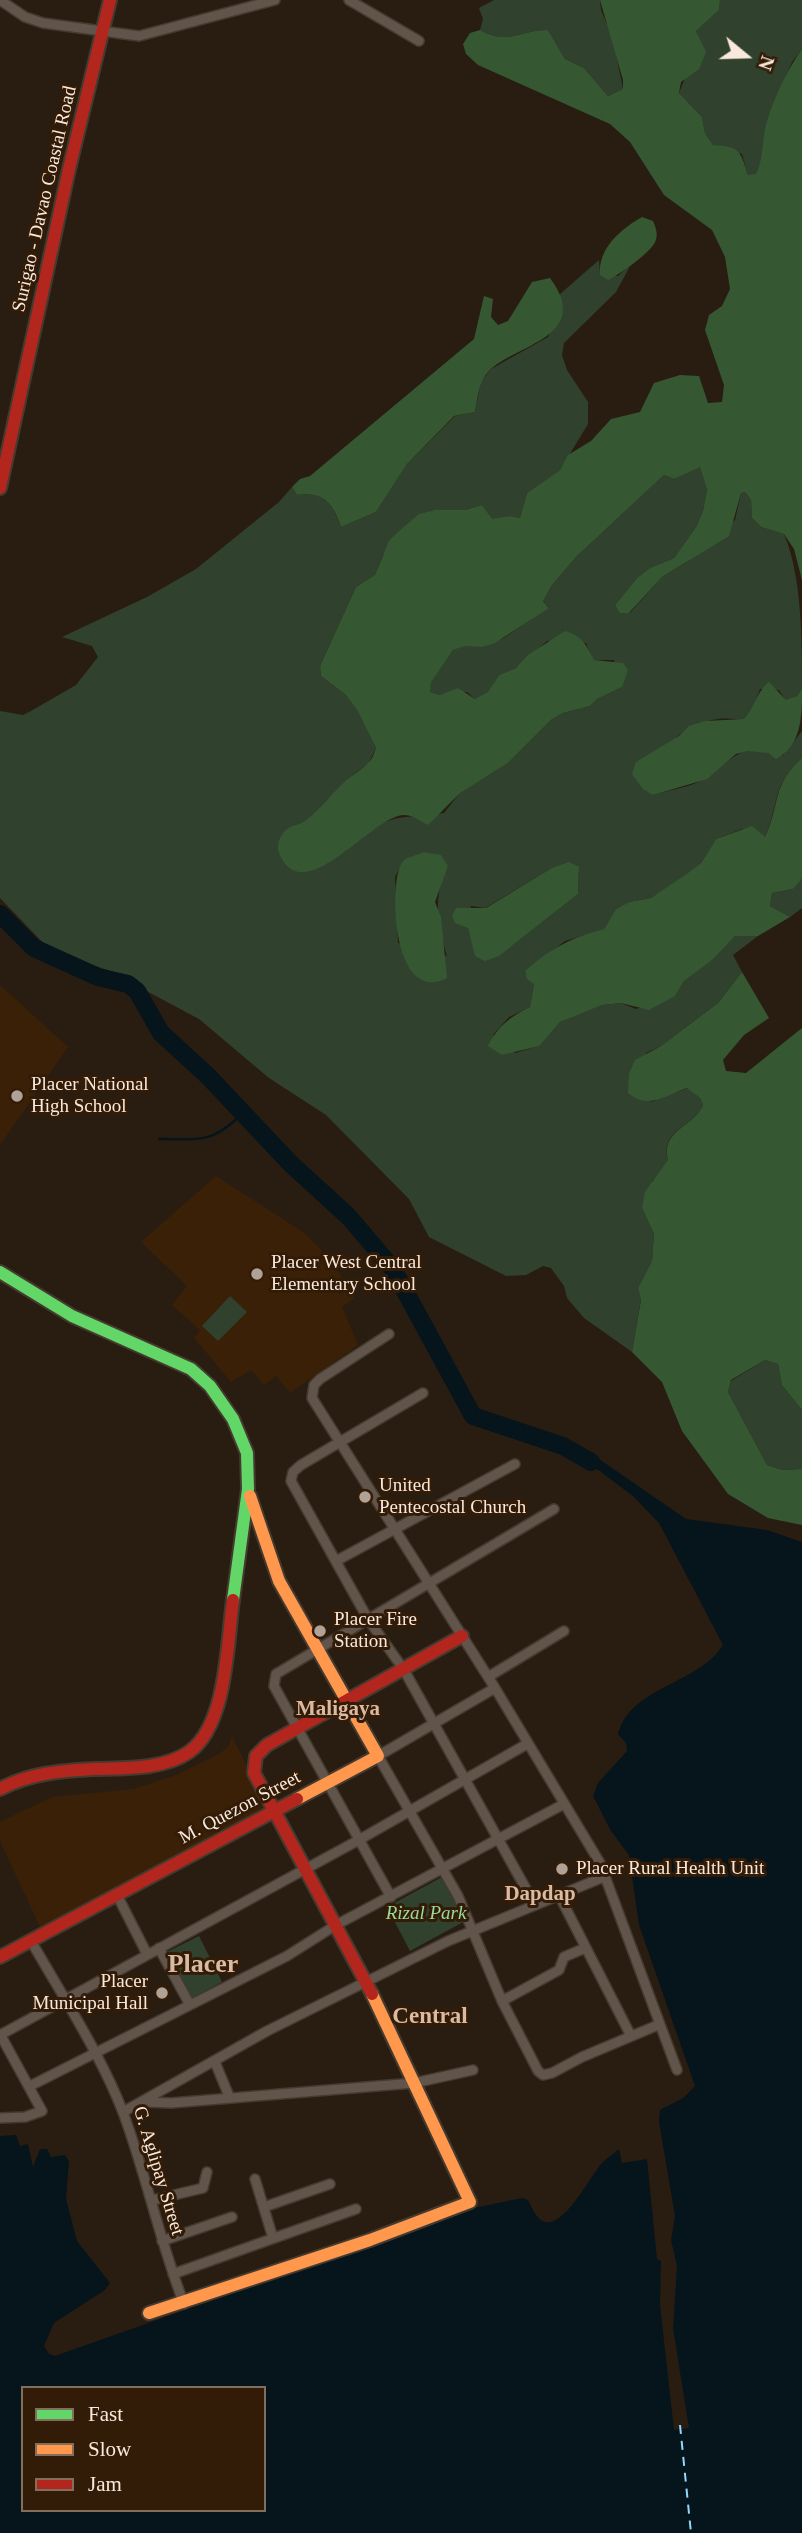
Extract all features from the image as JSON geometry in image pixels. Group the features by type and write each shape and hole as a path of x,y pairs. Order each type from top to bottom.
{"main road":[{"name":"Surigao - Davao Coastal Road","path":"0,488 69,169 110,0"},
{"path":"0,1272 72,1316 204,1378 226,1406 247,1453 248,1489 220,1689 213,1717 200,1742 171,1758 128,1768 27,1774 0,1789"},
{"path":"248,1489 279,1581 379,1756"},
{"path":"149,2312 184,2304 240,2281 467,2205 470,2197 444,2151 367,1982 254,1773 256,1756 267,1745 462,1636"},
{"name":"M. Quezon Street","path":"0,1958 379,1756"}],"street":[{"path":"0,0 25,17 43,23 127,36 156,34 275,0"},
{"path":"349,0 419,41"},
{"path":"389,1334 314,1385 312,1398 495,1688 606,1876 658,2025 677,2070"},
{"path":"423,1393 301,1465 291,1477 292,1485 368,1619 404,1670 535,1905"},
{"path":"336,1561 515,1464"},
{"path":"391,1897 357,1841 274,1686 274,1678 287,1666 317,1651 428,1581 554,1509"},
{"path":"488,1677 564,1631"},
{"name":"M. Quezon Street","path":"379,1756 495,1688"},
{"path":"0,2118 24,2117 42,2111 0,2035 305,1870 527,1744"},
{"path":"379,1756 443,1868 474,1932 502,2001 543,2075 658,2025"},
{"path":"30,2087 93,2052 288,1956 336,1925 564,1804"},
{"path":"123,2112 267,2031 448,1941 606,1876"},
{"path":"117,1895 147,1954"},
{"path":"559,1895 631,2036"},
{"name":"G. Aglipay Street","path":"31,1941 65,1999 123,2112 184,2304"},
{"path":"159,1948 190,2005"},
{"path":"502,2001 559,1970 568,1954 585,1948"},
{"path":"215,2062 229,2096"},
{"path":"143,2102 171,2103 229,2096 414,2083 473,2070"},
{"path":"153,2200 202,2188 207,2172"},
{"path":"255,2179 273,2238"},
{"path":"264,2207 330,2184"},
{"path":"173,2274 356,2209"},
{"path":"162,2241 232,2217"}],"shaded area":[{"name":"Placer National High School","path":"0,985 68,1047 0,1145"},
{"name":"Placer West Central Elementary School","path":"216,1176 303,1232 332,1261 355,1298 342,1307 358,1345 290,1393 276,1376 264,1385 251,1370 231,1382 194,1338 200,1330 172,1305 187,1286 141,1242"},
{"path":"599,1459 686,1519 767,1530 802,1542 802,2533 0,2533 0,2136 16,2135 20,2146 28,2144 33,2167 40,2149 47,2149 51,2157 65,2155 69,2161 66,2199 77,2241 110,2283 105,2290 54,2323 44,2346 49,2354 55,2356 474,2208 522,2198 528,2200 539,2219 545,2222 553,2221 569,2209 602,2163 619,2149 622,2163 647,2159 657,2259 661,2261 660,2305 674,2430 689,2428 673,2328 677,2266 671,2240 675,2216 659,2122 660,2110 683,2098 695,2086 639,1925 629,1855 611,1831 593,1796 598,1783 627,1751 626,1743 618,1734 625,1718 651,1695 698,1669 723,1645 659,1523 633,1496 591,1462"},
{"path":"232,1737 268,1807 41,1929 0,1841 0,1822 52,1797 134,1789 176,1775 219,1754 228,1747"}],"green space":[{"path":"494,0 600,0 601,10 613,39 623,89 608,96 584,68 565,59 548,30 499,37 480,30 483,19 479,8"},
{"path":"600,0 720,0 719,10 696,31 706,52 699,69 681,82 679,93 702,117 705,133 713,145 738,151 748,175 756,174 773,103 802,49 802,580 794,549 784,534 761,527 752,518 751,500 745,492 741,493 729,536 662,577 629,613 620,613 615,605 637,578 650,568 674,558 696,527 703,511 707,490 700,467 674,479 664,475 576,557 552,585 543,601 549,608 495,643 453,650 431,682 430,692 440,695 458,688 475,699 488,692 499,675 516,668 528,655 565,631 583,641 594,660 623,663 628,670 622,687 597,699 590,706 563,713 551,720 508,763 459,794 428,825 407,815 390,819 320,867 304,872 290,868 278,850 282,834 311,816 344,782 369,762 376,748 358,711 346,695 321,676 320,666 356,587 375,575 389,541 419,514 434,510 465,510 482,505 492,519 511,516 520,518 527,493 560,470 568,455 591,441 611,419 640,412 654,383 680,375 699,376 708,403 722,402 724,385 705,330 709,315 722,306 730,289 725,257 712,230 664,195 630,142 610,124 478,65 466,54 463,44 470,33 480,30 490,35 507,37 548,30 565,59 584,68 608,96 623,89 623,80"},
{"path":"720,0 802,0 802,49 792,62 768,120 764,156 756,175 748,175 742,154 713,145 705,133 702,117 679,93 700,41 696,31 719,10"},
{"path":"642,217 653,221 657,235 654,244 626,269 608,280 600,275 603,256 612,241"},
{"path":"599,260 600,275 618,276 631,264 616,292 564,343 562,355 567,370 588,402 588,424 560,470 527,493 520,518 511,516 492,520 482,505 465,510 434,510 420,514 383,555 375,575 356,587 320,666 321,676 346,695 359,711 376,748 368,764 345,781 305,822 288,829 345,852 370,830 390,820 444,813 459,794 508,763 551,720 563,713 590,706 597,699 622,687 614,660 593,660 586,643 547,641 516,668 499,675 488,693 475,699 467,692 440,695 430,692 430,682 453,650 465,645 483,647 504,638 549,607 543,601 552,585 576,557 664,475 674,479 700,466 707,490 703,511 696,527 674,558 650,568 637,578 615,605 630,613 662,577 687,562 735,520 741,493 745,492 751,500 752,518 761,527 784,534 798,588 802,689 797,696 786,701 779,690 760,689 752,711 744,720 714,719 687,729 669,747 653,795 700,781 744,752 754,750 776,758 783,755 802,731 802,758 781,786 765,837 742,829 716,839 701,863 680,880 651,898 629,902 616,909 604,929 565,941 525,972 534,984 530,1007 509,1017 493,1035 515,1053 538,1046 560,1022 602,1005 621,1003 636,1009 675,996 684,981 735,936 758,936 733,955 742,972 718,1003 661,1046 646,1053 651,1102 688,1088 700,1098 703,1105 668,1142 668,1160 660,1176 653,1180 642,1208 654,1234 652,1261 638,1288 641,1299 632,1352 584,1318 567,1298 564,1286 551,1268 543,1266 526,1275 506,1276 429,1237 409,1199 326,1115 269,1078 199,1019 107,970 50,950 0,898 0,711 23,715 76,685 98,657 92,646 62,637 147,597 196,569 279,502 292,487 297,495 314,495 326,500 341,527 376,512 407,464 455,416 475,412 481,382 491,369 548,337 561,303 559,295","holes":["423,852 448,866 438,900 441,933 447,956 398,943 395,877 403,861","579,867 578,894 513,945 476,956 468,928 471,906 485,908 550,869"]},
{"path":"550,278 561,298 563,314 557,326 545,337 489,371 481,385 475,412 454,416 407,464 376,512 341,527 326,500 314,495 297,495 292,487 300,479 310,476 474,339 484,296 493,299 491,317 498,325 508,321 532,282"},
{"path":"769,682 786,700 797,696 802,689 799,729 785,753 776,759 768,753 748,751 736,754 707,779 653,795 643,789 632,774 636,762 679,736 689,726 705,721 744,719 761,690"},
{"path":"802,758 802,878 793,889 772,893 770,906 790,917 758,936 735,936 713,959 684,981 675,996 649,1010 621,1003 602,1005 560,1022 539,1046 502,1055 488,1046 505,1023 530,1007 534,984 527,979 525,971 543,956 572,940 604,929 616,909 629,902 651,898 688,873 701,863 716,839 752,826 765,837 781,786"},
{"path":"423,852 441,855 448,866 435,902 441,917 447,978 428,982 414,974 405,958 398,936 396,913 398,872 403,861"},
{"path":"569,862 579,867 578,894 499,956 485,961 475,956 468,928 455,923 452,916 456,908 486,908 550,869"},
{"path":"802,876 802,908 790,917 770,906 772,893 793,889"},
{"path":"742,972 769,1018 744,1035 723,1060 726,1071 746,1073 802,1028 802,1410 782,1385 778,1364 765,1360 731,1380 728,1392 767,1465 782,1470 802,1469 802,1525 768,1518 728,1494 682,1431 662,1382 632,1352 641,1300 638,1288 652,1261 654,1234 642,1208 645,1192 668,1160 667,1150 673,1135 693,1119 703,1105 700,1098 687,1088 657,1100 643,1101 635,1098 628,1093 629,1074 635,1060 661,1046 718,1003"},
{"path":"230,1296 247,1312 218,1341 202,1326"},
{"path":"765,1360 778,1364 782,1385 802,1410 802,1469 782,1470 767,1465 728,1392 731,1381"},
{"name":"Rizal Park","path":"442,1877 465,1921 410,1951 387,1907"},
{"path":"199,1936 222,1982 191,1999 167,1952"}],"waterway":[{"path":"0,914 34,948 98,977 128,984 137,991 161,1033 208,1076 290,1163 349,1217 393,1269 473,1416 563,1446 591,1462"},
{"path":"159,1139 205,1138 222,1130 243,1113"}],"ferry route":[{"path":"680,2425 691,2533"}],"traffic: fast":[{"path":"0,1272 72,1316 191,1369 210,1386 233,1419 247,1453 248,1489 233,1600"}],"traffic: slow":[{"path":"250,1496 279,1581 378,1756 297,1799"},
{"path":"149,2313 370,2240 470,2202 372,1994"}],"traffic: jam":[{"path":"0,488 69,169 110,0"},
{"path":"0,1789 23,1779 46,1774 155,1765 189,1752 202,1740 218,1704 233,1600"},
{"path":"372,1994 254,1773 256,1756 267,1745 462,1636"},
{"path":"0,1957 297,1799"}],"place":[{"name":"Placer National High School","path":"17,1096"},
{"name":"Placer West Central Elementary School","path":"257,1274"},
{"name":"United Pentecostal Church","path":"365,1497"},
{"name":"Placer Fire Station","path":"320,1631"},
{"name":"Placer Rural Health Unit","path":"562,1869"},
{"name":"Placer Municipal Hall","path":"162,1993"}],"district":[{"name":"Maligaya","path":"338,1710"},
{"name":"Dapdap","path":"540,1895"},
{"name":"Placer","path":"203,1965"},
{"name":"Central","path":"430,2017"}]}
